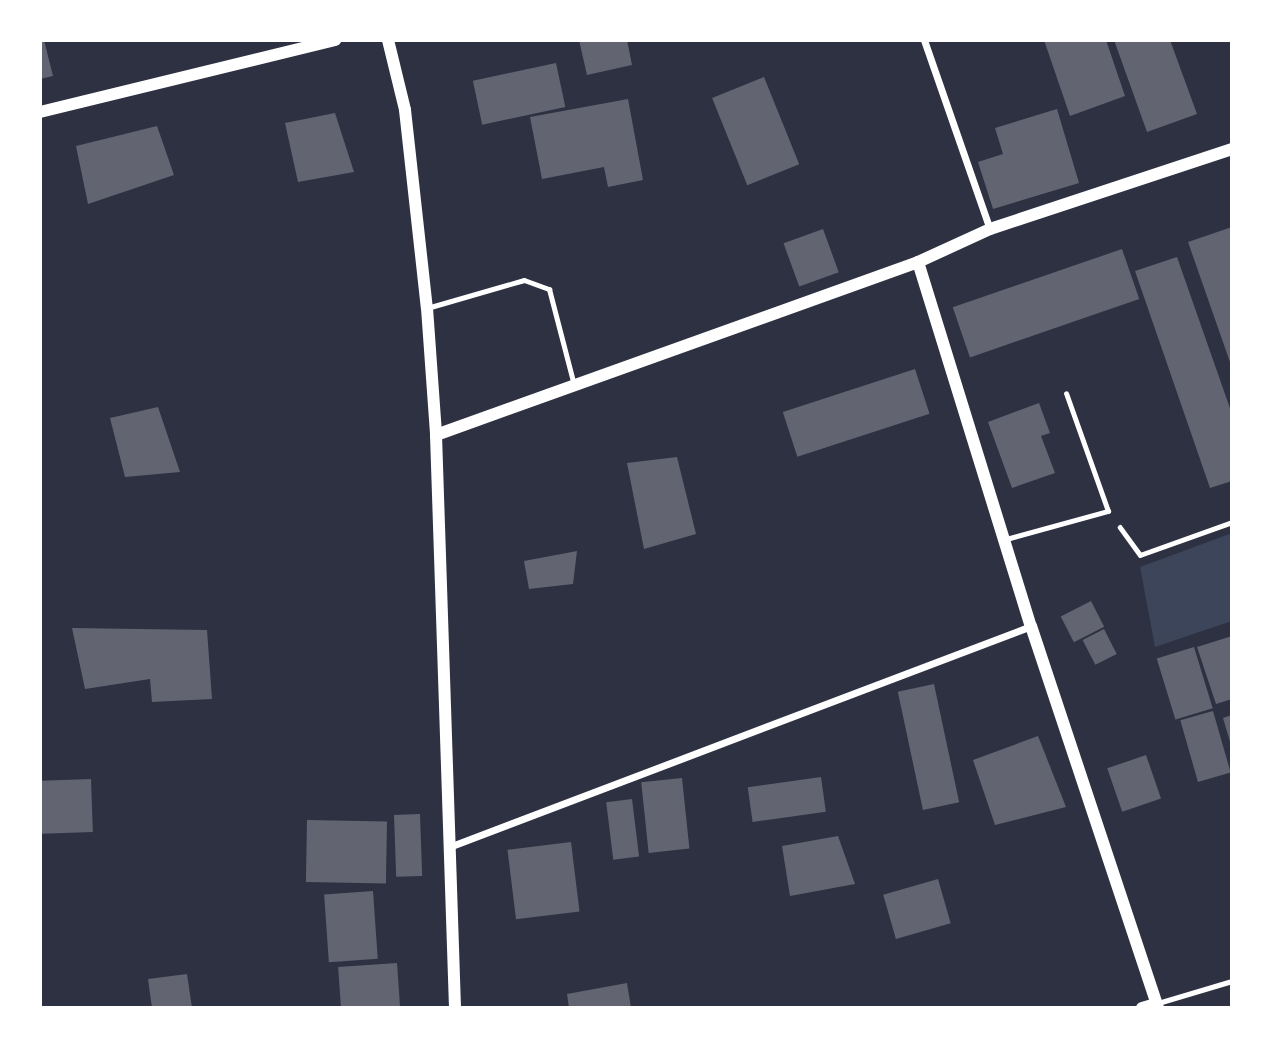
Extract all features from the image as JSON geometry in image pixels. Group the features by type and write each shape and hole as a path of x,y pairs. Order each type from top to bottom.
{"street":[{"path":"40,112 335,40"},
{"path":"388,40 405,110 427,307 436,435 455,1008"},
{"path":"924,40 990,229"},
{"path":"436,435 918,262 990,229 1232,149"},
{"path":"918,262 1031,625 1157,1006 1142,1008"},
{"path":"448,847 1031,625"}],"lane":[{"path":"427,307 524,280 549,289 574,385"},
{"path":"1004,540 1108,511 1066,393"},
{"path":"1157,1006 1232,981"}],"path":[{"path":"1108,511 1140,555 1232,522"}],"shaded area":[{"path":"1232,533 1232,621 1155,647 1140,567"}],"building":[{"path":"40,40 44,40 53,76 40,79"},
{"path":"579,40 627,40 632,65 587,75"},
{"path":"1044,40 1106,40 1125,96 1070,116"},
{"path":"1114,40 1170,40 1197,114 1147,132"},
{"path":"556,63 565,107 482,125 473,81"},
{"path":"764,77 799,164 747,185 712,98"},
{"path":"628,99 643,180 608,187 604,167 542,179 530,117"},
{"path":"1057,109 1079,183 993,209 978,162 1003,154 995,128"},
{"path":"335,113 354,172 298,182 285,123"},
{"path":"157,126 174,175 88,204 76,146"},
{"path":"1232,227 1232,365 1231,365 1188,242"},
{"path":"823,229 839,272 799,287 784,243"},
{"path":"1122,249 1139,299 970,357 953,307"},
{"path":"1177,257 1232,414 1232,481 1210,488 1135,271"},
{"path":"915,369 930,414 797,457 783,412"},
{"path":"1039,403 1050,433 1041,436 1055,473 1012,488 988,422"},
{"path":"158,407 180,472 125,477 110,418"},
{"path":"677,457 696,534 644,549 627,463"},
{"path":"577,551 573,584 529,589 524,561"},
{"path":"1091,601 1104,627 1074,642 1061,616"},
{"path":"72,628 207,630 212,699 152,702 150,679 85,689"},
{"path":"1104,629 1117,654 1095,665 1083,640"},
{"path":"1232,636 1232,699 1216,704 1197,647"},
{"path":"1194,647 1213,708 1175,720 1157,658"},
{"path":"934,684 959,802 923,810 898,692"},
{"path":"1213,711 1231,773 1198,782 1180,720"},
{"path":"1232,715 1232,745 1231,745 1223,718"},
{"path":"1038,736 1066,807 995,825 973,760"},
{"path":"1146,755 1161,798 1122,812 1107,768"},
{"path":"821,777 826,812 753,822 748,787"},
{"path":"682,778 689,849 649,853 641,782"},
{"path":"91,779 93,832 42,834 40,781"},
{"path":"632,799 639,857 613,860 606,802"},
{"path":"420,814 422,876 396,877 394,815"},
{"path":"307,820 387,821 386,883 306,882"},
{"path":"838,836 855,884 790,896 782,846"},
{"path":"571,842 580,911 516,919 507,850"},
{"path":"938,879 951,923 896,939 883,895"},
{"path":"373,891 378,959 329,962 324,894"},
{"path":"397,963 400,1008 341,1008 338,967"},
{"path":"187,974 192,1008 152,1008 148,979"},
{"path":"627,983 631,1008 569,1008 567,994"}]}
